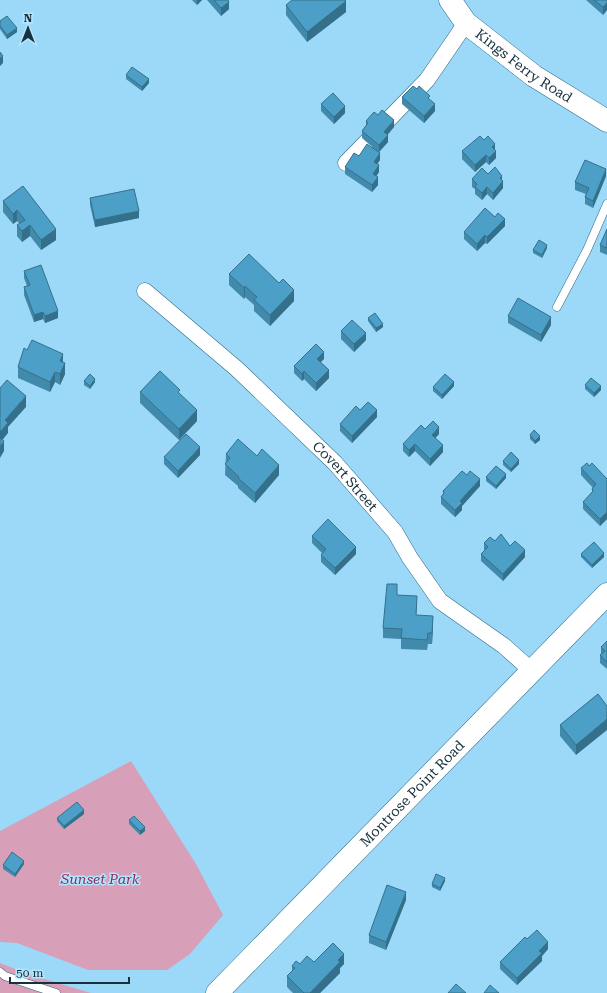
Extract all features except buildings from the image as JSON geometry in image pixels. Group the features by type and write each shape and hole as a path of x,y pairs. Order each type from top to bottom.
{"street":[{"name":"Kings Ferry Road","path":"450,0 466,23 534,76 607,121"},
{"path":"346,163 427,80 466,23"},
{"name":"Covert Street","path":"145,291 237,369 335,463 395,532 410,558 440,601 504,646 532,672"},
{"name":"Montrose Point Road","path":"217,993 607,594"}],"lane":[{"path":"556,307 587,250 607,204"},
{"path":"0,972 5,976 56,993"}],"green space":[{"name":"Sunset Park","path":"131,761 196,864 223,915 190,954 167,970 88,970 17,943 0,942 0,831"},
{"path":"0,963 28,974 91,993 0,993"}]}
